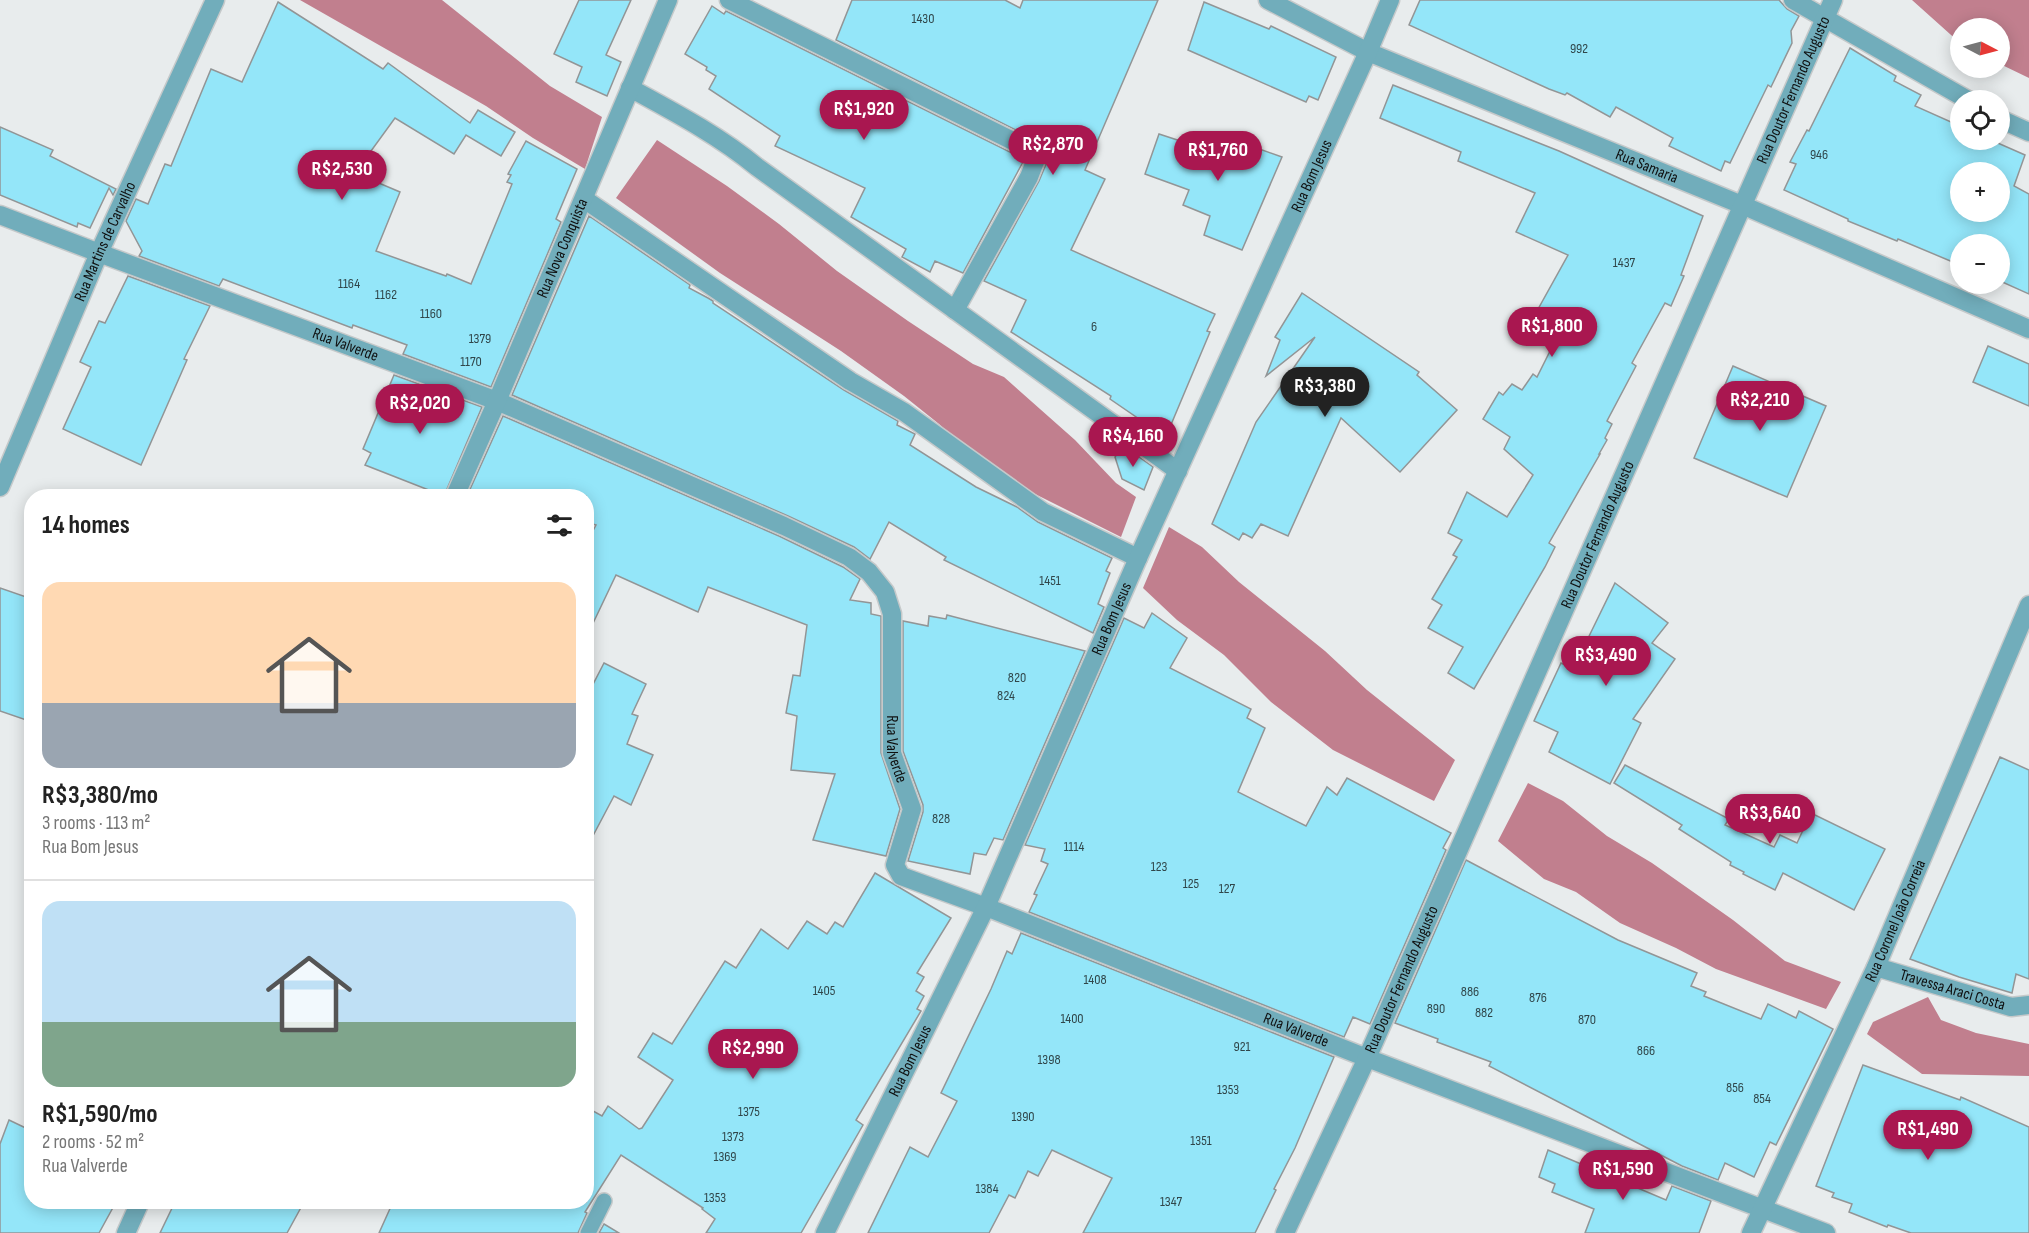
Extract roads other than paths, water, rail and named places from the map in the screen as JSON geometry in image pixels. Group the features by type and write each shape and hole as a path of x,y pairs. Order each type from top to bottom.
{"street":[{"name":"Rua Martins de Carvalho","path":"0,487 99,254 215,0"},
{"name":"Rua Nova Conquista","path":"458,489 668,0"},
{"path":"729,0 1023,146 1036,159 1029,177 955,310"},
{"name":"Rua Samaria","path":"1268,0 1368,52 1742,205 2029,329"},
{"name":"Rua Bom Jesus","path":"825,1233 986,907 1138,558 1390,0"},
{"path":"1793,0 1950,90"},
{"name":"Rua Doutor Fernando Augusto","path":"1285,1233 1367,1058 1833,0"},
{"path":"630,88 732,146 757,167 1178,471"},
{"path":"2010,123 2029,132"},
{"path":"584,199 850,381 927,427 1043,512 1138,558"},
{"name":"Rua Valverde","path":"0,214 99,254 497,401 784,526 849,557 869,572 885,592 892,614 892,753 912,809 896,865 901,876 986,907 1367,1058 1826,1233"},
{"name":"Rua Coronel João Correia","path":"1751,1233 1876,967 2029,605"},
{"name":"Travessa Araci Costa","path":"1876,967 2011,1007 2029,1005"},
{"path":"126,1233 137,1209"}],"lane":[{"path":"588,1233 604,1201"}]}
